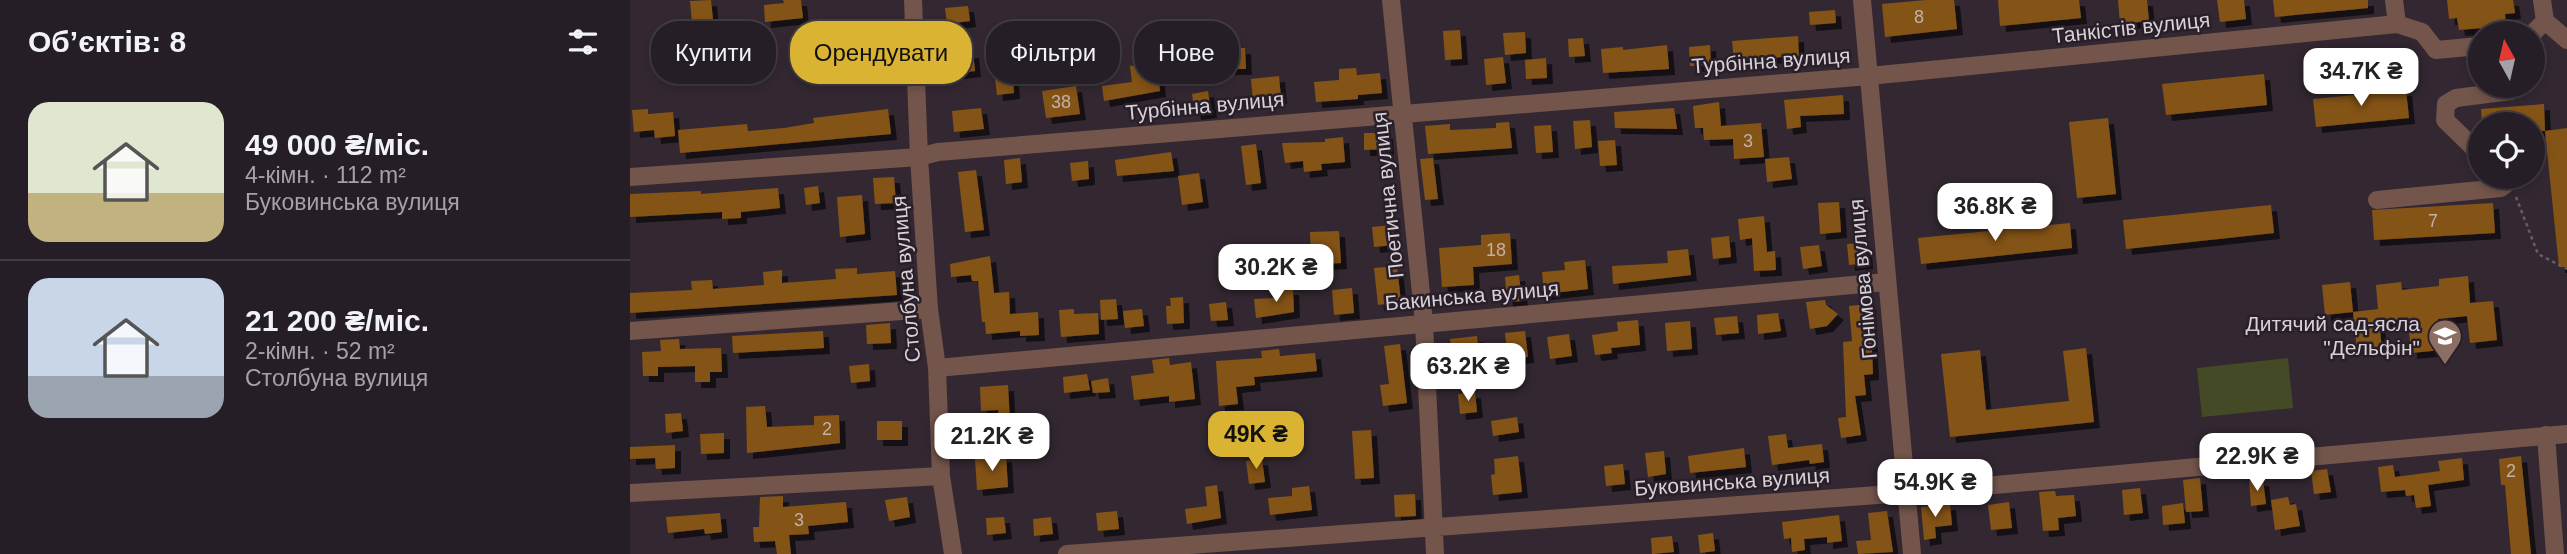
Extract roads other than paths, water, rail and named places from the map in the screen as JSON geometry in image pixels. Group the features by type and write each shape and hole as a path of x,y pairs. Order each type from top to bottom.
{"street":[{"name":"Столбуна вулиця","path":"913,0 919,157 929,309 937,368 941,476 953,554"},
{"name":"Поетична вулиця","path":"1391,0 1424,323 1436,554"},
{"name":"Гонімова вулиця","path":"1862,0 1912,554"},
{"path":"2394,0 2397,24 2422,32 2436,50 2468,47"},
{"path":"2542,0 2544,20 2567,40"},
{"name":"Танкістів вулиця","path":"1869,76 2397,24"},
{"name":"Турбінна вулиця","path":"630,177 919,157 938,152 1402,112 1869,76"},
{"path":"2468,96 2456,98 2446,104 2445,120 2468,142"},
{"path":"2377,200 2491,189"},
{"name":"Бакинська вулиця","path":"937,368 1886,282"},
{"path":"630,331 929,309"},
{"path":"2555,554 2559,432"},
{"name":"Буковинська вулиця","path":"1067,554 1433,525 1905,493 2559,432"},
{"path":"630,493 941,476"}],"place":[{"name":"Дитячий сад-ясла \"Дельфін\"","path":"2445,366"}]}
